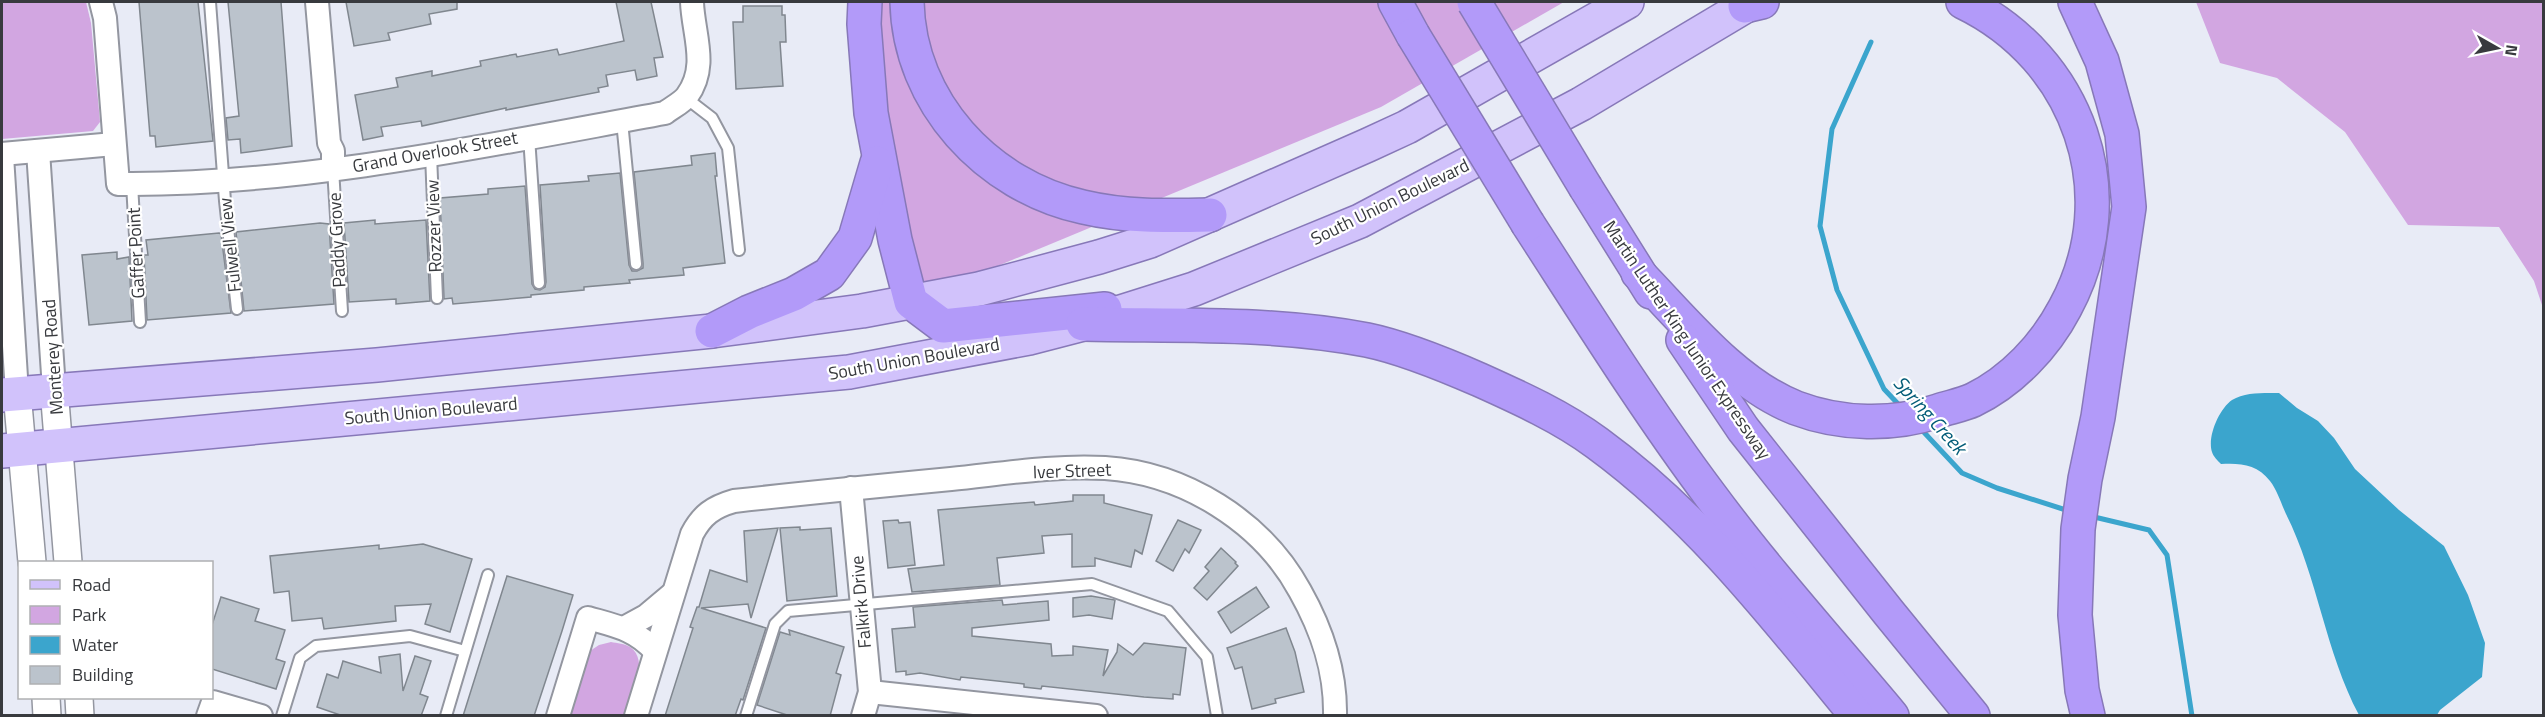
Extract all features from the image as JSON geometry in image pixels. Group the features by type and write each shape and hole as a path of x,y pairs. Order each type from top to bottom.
{"highway":[{"path":"866,2 864,24 871,113 895,240 910,302 943,326 1143,305"},
{"path":"907,2 911,35 919,64 941,111 956,131 1000,171 1028,188 1053,199 1082,207 1150,216 1210,215"},
{"path":"1395,2 1528,224 1650,411 1709,495 1766,568 1892,716"},
{"name":"Martin Luther King Junior Expressway","path":"1474,2 1638,273 1743,429 1973,716"},
{"path":"1638,273 1721,358 1739,373 1776,398 1796,408 1826,416 1850,420 1900,421 1972,400 2015,371 2039,348 2056,325 2074,291 2083,267 2089,240 2092,211 2091,180 2086,146 2076,120 2060,87 2043,63 2002,24 1963,2"},
{"path":"2075,2 2102,61 2122,134 2129,207 2098,417 2085,479 2078,529 2075,578 2077,645 2088,716"},
{"path":"711,331 749,312 794,294 828,274 855,238 879,155"},
{"path":"1083,324 1266,326 1369,340 1453,369 1528,402 1595,442 1641,477 1697,530 1742,577 1857,716"}],"main road":[{"path":"9,394 377,365 711,331 862,311 979,289 1150,241 1210,215 1407,127 1627,2"},
{"name":"South Union Boulevard","path":"11,450 849,372 940,356 1083,324 1194,290 1360,221 1581,104 1753,3"}],"street":[{"path":"101,2 105,18 118,184 132,184"},
{"path":"316,2 329,143 333,151 333,169"},
{"path":"686,98 698,73 699,44 692,2"},
{"name":"Grand Overlook Street","path":"132,184 223,180 333,169 431,154 664,113 686,98"},
{"path":"2,155 114,144"},
{"name":"Monterey Road","path":"38,151 68,561"},
{"name":"Monterey Road","path":"2,155 11,450 32,561"},
{"name":"Iver Street","path":"671,595 692,534 707,512 734,501 1076,467 1132,471 1186,488 1233,515 1255,532 1278,557 1294,580 1321,632 1330,659 1335,716"},
{"name":"Falkirk Drive","path":"851,488 870,692 863,716"},
{"path":"624,628 646,616 671,595"},
{"path":"636,716 671,595"},
{"path":"558,716 588,618 624,628 642,637 655,651"},
{"path":"870,692 1096,716"},
{"path":"46,699 48,716"},
{"path":"79,699 80,716"},
{"path":"211,709 261,716"}],"lane":[{"name":"Fulwell View","path":"210,2 223,180 237,309"},
{"path":"686,98 712,118 728,148 739,250"},
{"path":"622,121 636,264"},
{"path":"529,137 539,283"},
{"name":"Rozzer View","path":"431,154 436,298"},
{"name":"Paddy Grove","path":"333,169 342,311"},
{"name":"Gaffer Point","path":"132,184 140,322"},
{"path":"446,716 488,575"},
{"path":"746,716 775,624 788,611 1092,584 1168,611 1207,657 1217,716"},
{"path":"282,716 300,658 316,646 410,636 465,651"}],"green space":[{"path":"2,2 86,2 91,23 100,122 93,131 2,139"},
{"path":"870,2 1564,2 1381,107 911,302"},
{"path":"2196,2 2543,2 2543,308 2534,281 2499,227 2408,225 2345,132 2277,78 2220,63"},
{"path":"611,642 630,647 636,653 639,661 638,679 627,715 568,716 587,653 599,645"}],"water":[{"path":"2279,393 2318,421 2334,438 2355,469 2399,510 2444,546 2468,595 2485,643 2482,677 2440,710 2437,715 2359,715 2338,666 2297,538 2275,488 2260,471 2241,464 2221,464 2213,454 2211,439 2213,431 2227,404 2243,396"}],"building":[{"path":"139,2 198,2 213,141 156,147 155,136 150,136"},
{"path":"228,2 281,2 292,146 241,153 240,139 228,140 226,118 239,116"},
{"path":"346,2 457,2 457,9 429,14 431,24 388,33 390,40 354,46"},
{"path":"616,2 651,2 663,57 654,58 657,76 637,80 635,70 606,75 608,86 598,88 599,92 506,110 506,108 422,126 421,121 381,127 383,136 363,140 355,95 398,87 396,78 432,71 432,76 481,66 480,61 557,49 559,55 624,41"},
{"path":"743,6 782,6 782,15 785,15 786,42 780,42 783,86 736,89 733,22 743,22"},
{"path":"715,153 717,176 715,176 725,263 683,268 684,275 629,280 630,283 584,287 584,290 531,295 531,297 453,304 452,298 444,299 440,198 488,194 488,189 525,186 532,284 535,289 540,290 545,287 546,282 540,185 589,181 588,176 620,173 629,265 632,271 637,271 643,268 643,263 634,172 692,165 691,156"},
{"path":"375,220 375,224 426,220 430,301 396,304 396,299 349,302 344,223"},
{"path":"329,224 334,304 244,311 236,232"},
{"path":"221,234 231,313 147,320 144,255 148,255 146,240"},
{"path":"117,252 117,259 129,257 132,321 89,325 82,255"},
{"path":"1073,495 1104,495 1104,503 1152,515 1142,554 1135,550 1131,567 1095,558 1095,566 1072,567 1072,534 1042,536 1044,553 997,558 1000,585 912,592 908,569 944,565 938,510 1073,501"},
{"path":"898,520 899,523 910,522 915,565 888,568 883,521"},
{"path":"1178,520 1201,530 1189,553 1185,549 1173,571 1156,561"},
{"path":"800,527 800,530 831,528 837,596 787,601 780,528"},
{"path":"778,528 751,618 748,604 701,608 766,628 743,700 741,699 735,716 665,716 693,628 690,627 697,607 699,607 710,570 747,582 744,531"},
{"path":"423,544 472,559 450,632 425,624 431,604 395,606 396,621 324,629 322,618 292,621 289,591 274,593 270,556 379,545 379,549"},
{"path":"1221,548 1238,566 1207,600 1194,588 1209,571 1205,567"},
{"path":"507,576 573,595 562,631 534,716 463,716"},
{"path":"1256,587 1269,607 1231,633 1218,612"},
{"path":"1091,596 1115,600 1112,619 1089,615 1073,617 1073,598"},
{"path":"221,597 259,609 255,621 285,630 276,659 285,662 276,689 213,669 213,622"},
{"path":"1002,600 1003,605 1048,601 1049,620 972,628 972,636 1051,644 1052,656 1073,655 1073,646 1108,650 1103,676 1117,652 1118,644 1133,655 1144,643 1186,648 1180,695 1173,694 1173,699 1042,686 1041,689 1024,687 1024,684 961,677 960,680 920,673 906,675 906,671 896,672 892,629 915,627 913,607"},
{"path":"1286,628 1295,652 1304,692 1275,699 1276,703 1252,709 1242,667 1235,669 1227,648"},
{"path":"789,630 844,647 836,673 841,675 830,716 790,716 757,705 780,632 790,635"},
{"path":"400,654 403,691 415,656 431,661 420,694 428,697 421,716 343,716 317,707 327,674 338,678 343,661 381,673 379,657"}],"waterway":[{"name":"Spring Creek","path":"1871,42 1832,129 1820,226 1837,290 1884,389 1901,407"},
{"name":"Spring Creek","path":"1919,427 1962,473 1997,488 2069,511"},
{"name":"Spring Creek","path":"2090,516 2149,530 2167,555 2192,716"}]}
